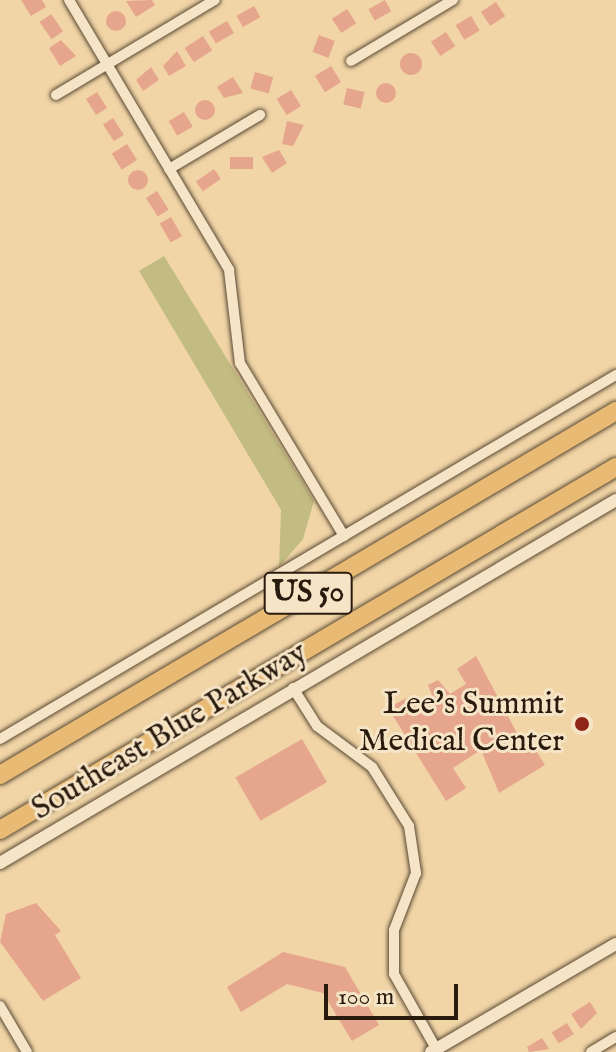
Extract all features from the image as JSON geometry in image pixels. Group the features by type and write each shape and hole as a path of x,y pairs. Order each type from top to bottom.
{"highway":[{"name":"US 50","path":"0,775 616,411"},
{"name":"US 50","path":"0,830 616,467"}],"street":[{"path":"69,0 233,282 240,363 344,536"},
{"path":"56,95 215,0"},
{"path":"351,61 453,0"},
{"path":"169,169 260,115"},
{"path":"0,739 616,375"},
{"name":"Southeast Blue Parkway","path":"0,863 616,500"},
{"path":"293,688 317,726 372,767 409,826 416,873 394,930 394,974 435,1051 616,944"},
{"path":"0,1006 27,1052"},
{"path":"591,1052 616,1037"}],"shaded area":[{"path":"164,256 314,501 303,539 279,567 281,510 139,271"}],"building":[{"path":"21,0 42,0 46,7 31,16"},
{"path":"152,0 155,5 136,17 126,1"},
{"path":"385,0 391,11 375,21 368,9"},
{"path":"496,2 505,16 490,26 481,12"},
{"path":"254,6 260,17 243,27 237,16"},
{"path":"347,9 356,23 341,33 332,19"},
{"path":"116,11 123,14 126,21 123,28 116,31 109,28 106,21 109,14"},
{"path":"51,14 63,31 52,39 40,22"},
{"path":"471,16 480,31 464,40 456,25"},
{"path":"227,21 234,33 216,44 209,32"},
{"path":"446,32 455,46 440,56 431,42"},
{"path":"319,35 335,41 328,58 313,52"},
{"path":"203,36 212,50 194,62 185,48"},
{"path":"61,40 76,56 60,66 49,48"},
{"path":"177,51 186,66 169,76 163,66"},
{"path":"411,53 419,56 422,64 419,72 411,75 403,72 400,64 403,56"},
{"path":"331,66 341,82 325,92 315,76"},
{"path":"151,67 159,80 143,91 136,80"},
{"path":"255,72 273,77 269,94 250,88"},
{"path":"233,77 243,93 224,98 217,87"},
{"path":"386,83 393,86 396,93 393,100 386,103 379,100 376,93 379,86"},
{"path":"347,88 365,92 361,109 343,105"},
{"path":"291,90 301,106 287,115 277,99"},
{"path":"97,92 107,108 96,115 86,99"},
{"path":"205,100 212,103 215,110 212,117 205,120 198,117 195,110 198,103"},
{"path":"184,112 193,127 177,136 169,121"},
{"path":"113,118 124,135 114,141 103,125"},
{"path":"287,121 304,125 293,146 282,144"},
{"path":"127,144 137,160 122,170 112,154"},
{"path":"279,150 287,163 272,173 262,157"},
{"path":"230,157 253,157 253,169 230,169"},
{"path":"214,169 221,179 203,191 196,182"},
{"path":"138,170 145,173 148,180 145,187 138,190 131,187 128,180 131,173"},
{"path":"157,191 169,210 158,217 146,198"},
{"path":"171,217 182,236 171,243 160,224"},
{"path":"476,656 519,737 525,733 545,765 499,793 481,750 453,768 466,788 446,801 388,708 410,696 419,712 435,703 428,685 438,680 450,694 466,684 457,669"},
{"path":"302,739 327,782 260,821 235,778"},
{"path":"36,903 61,931 55,935 81,978 43,1001 0,942 6,914"},
{"path":"283,952 345,967 379,1025 352,1041 323,993 287,984 241,1012 227,987"},
{"path":"590,1002 597,1013 581,1029 571,1014"},
{"path":"567,1023 574,1034 559,1044 552,1033"},
{"path":"542,1038 549,1049 529,1052 527,1047"}],"place":[{"name":"Lee's Summit Medical Center","path":"582,724"}]}
